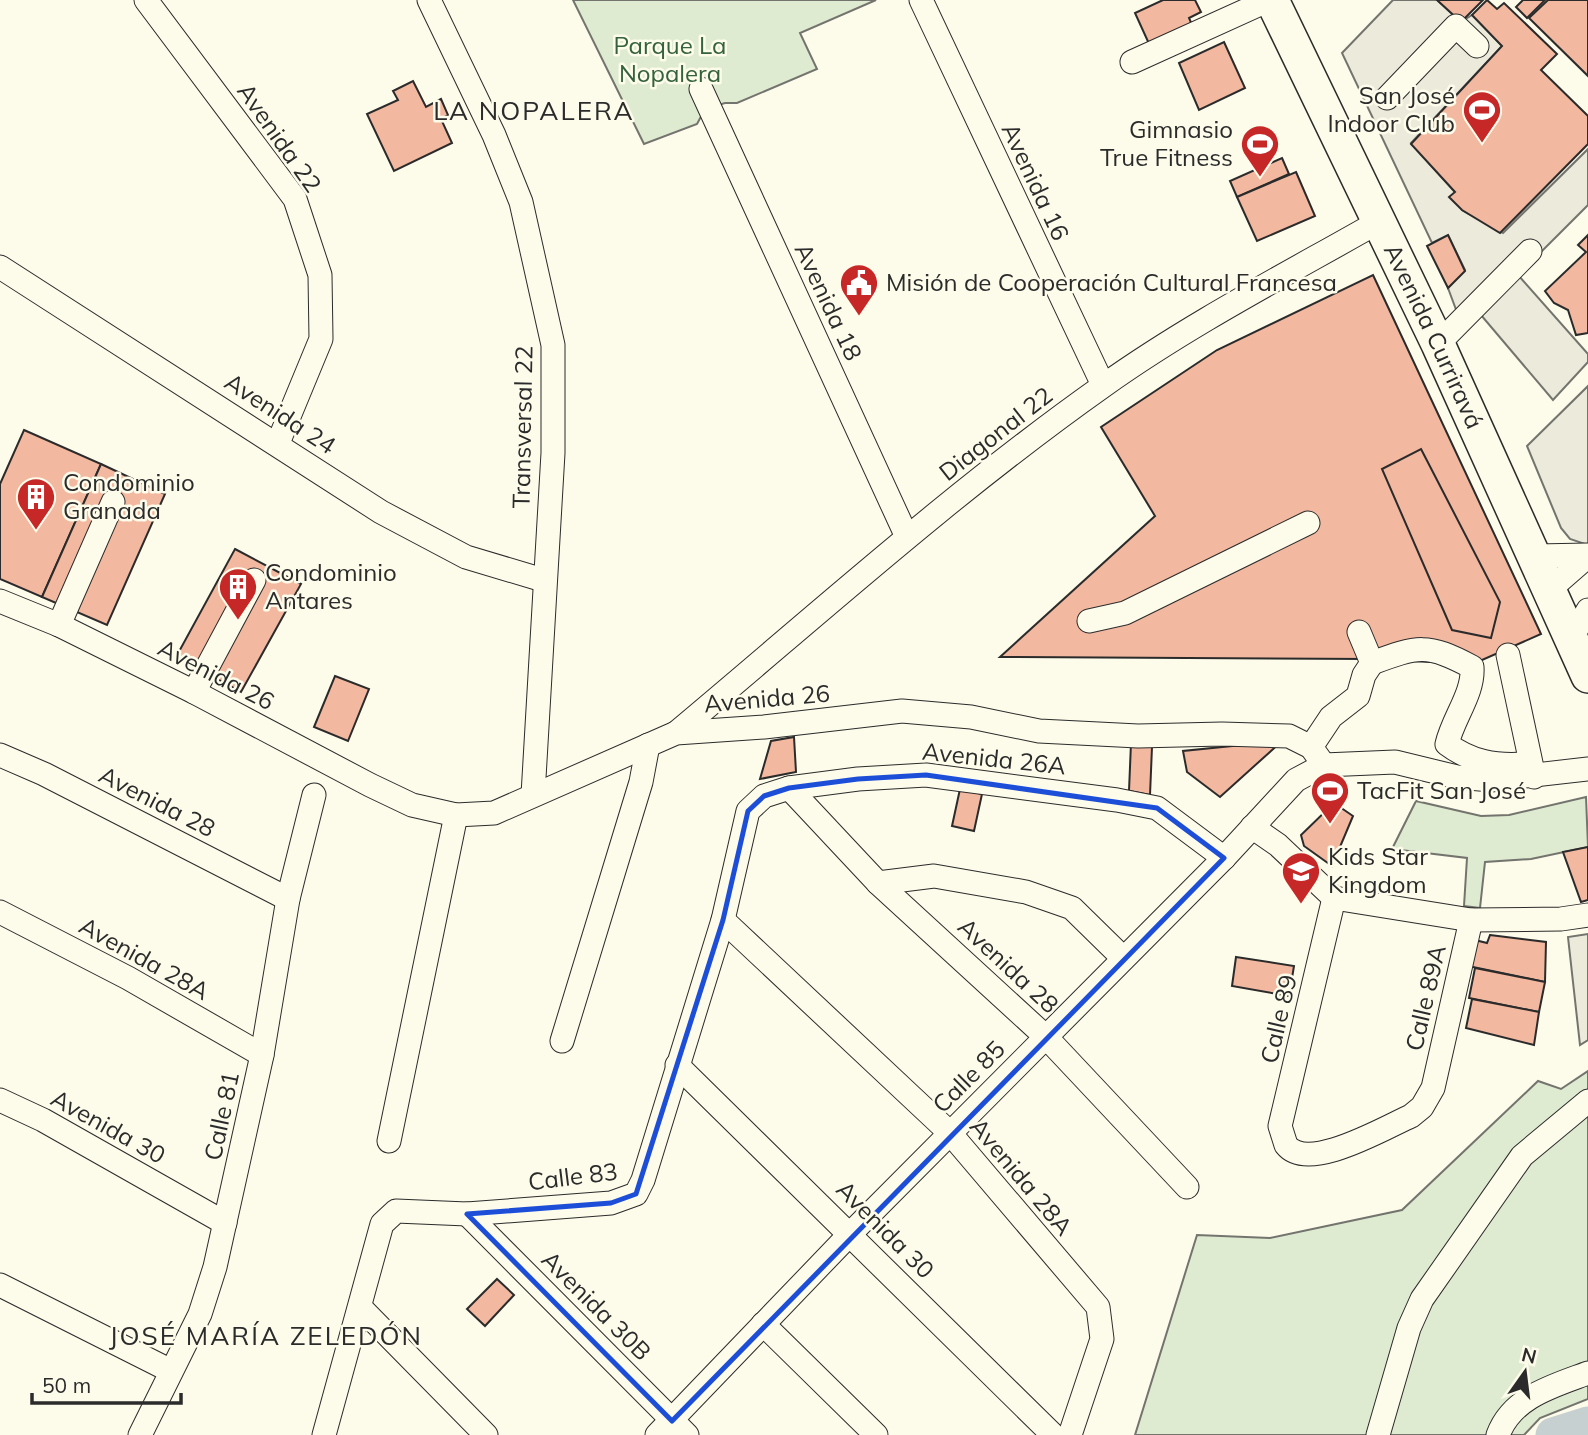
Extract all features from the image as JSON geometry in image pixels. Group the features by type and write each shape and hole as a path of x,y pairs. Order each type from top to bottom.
{"highway":[{"name":"Avenida Curriravá","path":"1270,0 1380,220 1550,589 1580,623 1588,676"}],"street":[{"name":"Avenida 22","path":"146,0 295,199 320,275 321,339 278,443"},
{"name":"Transversal 22","path":"429,0 494,135 521,202 553,345 553,453 543,580 533,794"},
{"name":"Avenida 16","path":"921,0 1103,385"},
{"path":"1132,62 1270,0"},
{"path":"1387,97 1456,26 1477,46"},
{"name":"Avenida 18","path":"701,89 907,537"},
{"name":"Diagonal 22","path":"676,733 907,537 1103,385 1220,312 1380,220"},
{"path":"1438,344 1530,251"},
{"name":"Avenida 24","path":"0,267 278,443 381,512 466,557 543,580"},
{"path":"58,625 113,502"},
{"path":"1089,621 1125,613 1308,523"},
{"path":"1536,556 1588,555"},
{"path":"1550,589 1588,555"},
{"path":"194,692 254,580"},
{"name":"Avenida 26","path":"0,600 58,625 194,692 412,805 456,815 494,814 533,794 676,733 764,727 902,711 971,717 1039,731 1138,736 1289,736 1317,756 1395,762 1457,777 1491,780 1532,770 1588,769"},
{"path":"1359,632 1372,663"},
{"path":"1317,756 1331,717 1358,696 1364,675 1372,663 1413,648 1431,649 1472,667 1473,679 1451,728 1447,744 1463,755 1497,765 1532,770 1508,655"},
{"path":"562,1041 641,782 648,746"},
{"name":"Avenida 28","path":"0,755 44,774 288,899"},
{"name":"Calle 85","path":"672,1430 763,1324 1224,858 1317,756"},
{"name":"Avenida 26A","path":"748,811 764,796 789,788 858,779 926,775 1117,800 1157,808 1187,827 1224,858"},
{"name":"Avenida 28","path":"789,788 878,883 1046,1037 1187,1186"},
{"name":"Calle 81","path":"140,1435 200,1314 225,1223 262,1055 288,899 313,795"},
{"name":"Calle 83","path":"324,1435 382,1224 396,1211 467,1214 611,1203 636,1194 643,1180 723,920 748,811"},
{"path":"388,1141 456,815"},
{"path":"1252,827 1278,845 1334,898 1471,920 1588,915"},
{"path":"878,883 933,876 1026,892 1072,908 1123,958"},
{"name":"Calle 89","path":"1334,898 1280,1126 1282,1137 1290,1150 1320,1156 1411,1116 1422,1107 1433,1088"},
{"name":"Avenida 28A","path":"0,912 128,978 262,1055"},
{"name":"Avenida 28A","path":"723,920 950,1133 1098,1307 1102,1339 1070,1435"},
{"name":"Calle 89A","path":"1433,1088 1471,920"},
{"name":"Avenida 30","path":"677,1065 1054,1435"},
{"name":"Avenida 30","path":"0,1100 43,1120 225,1223"},
{"path":"1378,1435 1409,1328 1422,1299 1522,1156 1588,1101"},
{"name":"Avenida 30B","path":"467,1214 672,1430"},
{"path":"0,1284 171,1371"},
{"path":"360,1307 486,1435"},
{"path":"763,1324 876,1435"},
{"path":"1498,1435 1503,1421 1518,1405 1546,1389 1588,1373"}],"highlighted area":[{"path":"926,775 1157,808 1224,858 672,1421 467,1214 611,1203 636,1194 723,920 748,811 764,796 789,788 858,779"}],"green space":[{"name":"Parque La Nopalera","path":"573,0 876,0 800,33 817,69 737,103 725,103 705,109 697,124 644,144"},
{"path":"1586,797 1588,847 1531,859 1485,862 1480,908 1464,906 1467,858 1392,849 1416,801 1481,816 1509,815"},
{"path":"1588,1071 1588,1399 1540,1418 1524,1435 1135,1435 1197,1235 1270,1238 1402,1210 1538,1081 1561,1089"}],"shaded area":[{"path":"1393,0 1437,0 1461,22 1472,15 1502,46 1411,143 1455,192 1462,210 1503,233 1588,149 1588,205 1518,275 1588,354 1588,362 1553,400 1481,315 1464,331 1448,288 1465,270 1448,235 1432,243 1342,53"},
{"path":"1588,386 1588,545 1570,539 1561,528 1527,446"},
{"path":"1588,934 1588,1040 1580,1045 1568,937"}],"building":[{"path":"1163,0 1195,0 1201,12 1189,18 1193,27 1150,46 1135,13"},
{"path":"1437,0 1483,0 1461,22"},
{"path":"1487,0 1497,9 1504,3 1557,54 1541,70 1588,116 1588,144 1500,233 1462,210 1449,197 1455,192 1411,144 1502,46 1472,15"},
{"path":"1523,0 1545,0 1527,18 1516,7"},
{"path":"1548,0 1588,0 1588,76 1529,18"},
{"path":"1224,42 1245,88 1199,110 1179,63"},
{"path":"413,81 426,107 441,99 448,115 441,119 452,143 394,171 367,114 398,100 393,91"},
{"name":"Gimnasio True Fitness","path":"1282,158 1289,174 1237,197 1230,181"},
{"path":"1296,172 1315,216 1257,241 1237,197"},
{"path":"1448,235 1465,271 1448,288 1427,246"},
{"path":"1588,235 1588,333 1576,335 1568,310 1554,303 1545,291 1586,252 1578,245"},
{"path":"1373,275 1541,634 1473,664 1369,659 1000,657 1155,516 1101,427 1217,350"},
{"name":"Condominio Granada","path":"24,430 101,464 42,597 0,579 0,484"},
{"path":"1421,449 1500,602 1491,638 1452,630 1382,469"},
{"path":"101,464 165,494 107,625 42,597"},
{"name":"Condominio Antares","path":"235,549 301,584 241,692 176,657"},
{"path":"335,676 369,689 348,741 314,727"},
{"path":"794,737 796,772 760,779 771,741"},
{"path":"1282,741 1220,797 1187,772 1183,751"},
{"path":"1131,743 1152,747 1150,795 1129,791"},
{"path":"960,789 982,794 974,831 952,826"},
{"name":"TacFit San José","path":"1334,803 1353,816 1332,866 1304,846 1301,835"},
{"path":"1588,847 1588,900 1581,902 1563,852"},
{"path":"1490,935 1546,942 1545,982 1468,966 1475,940 1487,943"},
{"path":"1236,957 1294,966 1289,996 1232,986"},
{"path":"1475,968 1545,982 1539,1012 1469,998"},
{"path":"1472,999 1539,1012 1534,1045 1466,1028"},
{"path":"497,1279 514,1295 485,1326 467,1309"}],"waterway":[{"path":"1553,1435 1588,1424"}],"place":[{"name":"San José Indoor Club","path":"1482,144"},
{"name":"Gimnasio True Fitness","path":"1260,178"},
{"name":"Misión de Cooperación Cultural Francesa","path":"859,317"},
{"name":"Condominio Granada","path":"36,531"},
{"name":"Condominio Antares","path":"238,621"},
{"name":"TacFit San José","path":"1330,825"},
{"name":"Kids Star Kingdom","path":"1301,905"}],"district":[{"name":"LA NOPALERA","path":"534,111"},
{"name":"JOSÉ MARÍA ZELEDÓN","path":"266,1336"}]}
